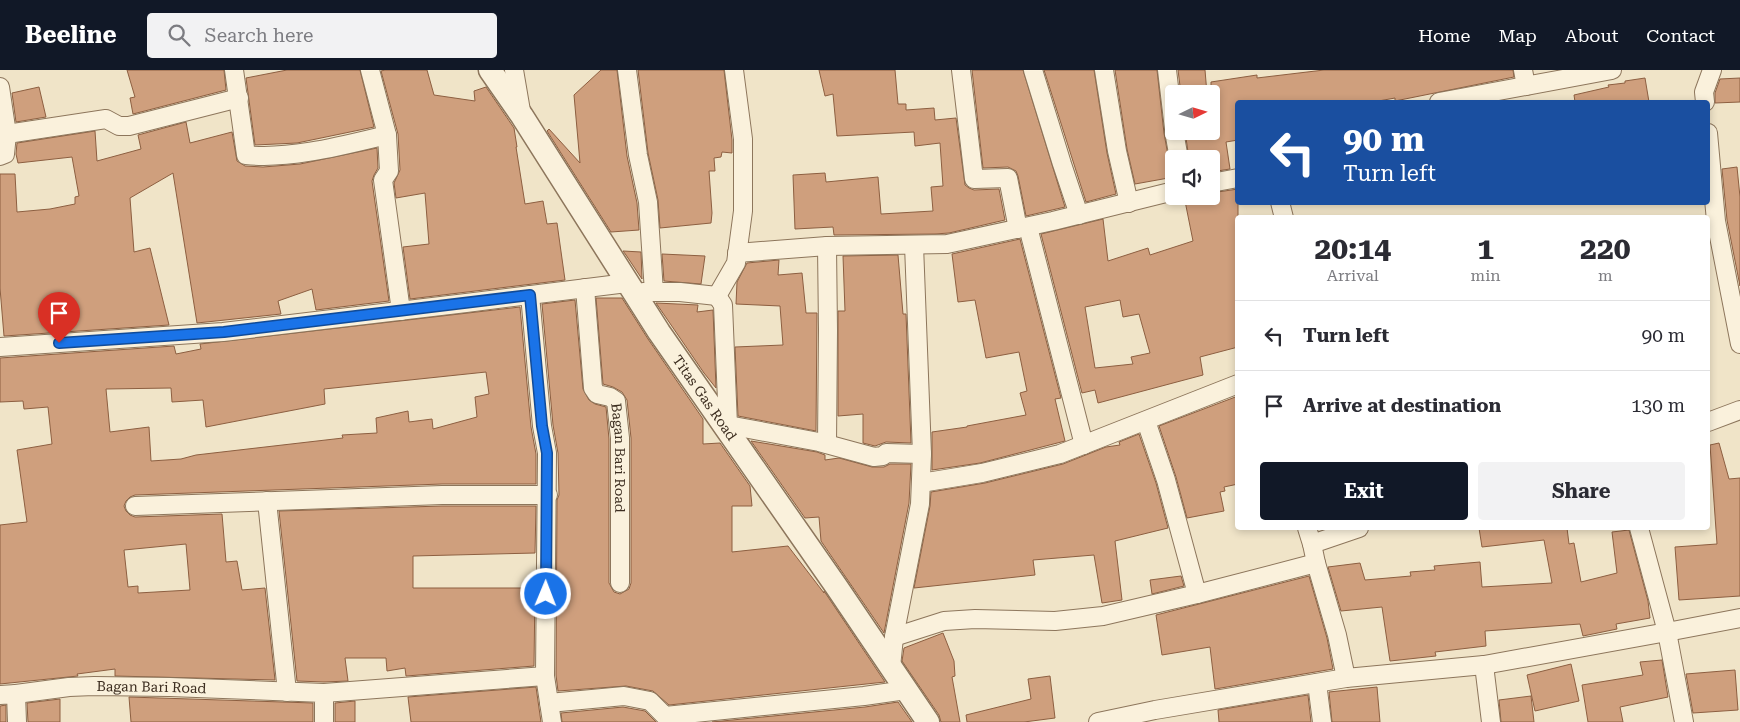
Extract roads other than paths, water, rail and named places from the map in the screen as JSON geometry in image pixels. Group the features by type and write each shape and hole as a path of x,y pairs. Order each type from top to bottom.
{"street":[{"path":"234,70 246,155 263,157 333,148 387,135"},
{"path":"370,70 387,135 389,171 384,180 401,311"},
{"name":"Titas Gas Road","path":"490,70 638,289 658,332 729,430 928,722"},
{"path":"514,70 522,116"},
{"path":"626,70 638,155 648,202 638,289"},
{"path":"717,296 736,263 744,211 743,139 734,70"},
{"path":"961,70 974,179 1008,178 1084,445"},
{"path":"1033,70 1079,215"},
{"path":"1104,70 1117,151 1129,203"},
{"path":"1167,70 1169,85"},
{"path":"1446,100 1524,78 1612,70"},
{"path":"1705,100 1704,92 1712,70"},
{"path":"0,87 7,134 5,154 0,156"},
{"path":"7,134 106,119 119,126 129,126 239,98"},
{"path":"1710,155 1716,221 1740,344"},
{"path":"1220,181 1235,179"},
{"path":"737,253 827,246 947,244 1023,228 1165,193"},
{"path":"891,667 894,637 920,504 922,454 914,245"},
{"path":"827,246 827,444"},
{"path":"0,347 224,332 585,288 638,289 717,296"},
{"name":"Bagan Bari Road","path":"585,288 593,388 597,394 610,397 616,401 618,411 620,438 620,583"},
{"path":"530,295 542,426 547,453 545,676 552,722"},
{"path":"717,296 723,305 729,430 827,444 879,457 886,452 922,454"},
{"path":"921,483 982,473 1060,454 1235,385"},
{"path":"1710,421 1740,410"},
{"path":"1146,421 1166,480 1197,594"},
{"path":"135,506 442,495 548,495"},
{"path":"267,501 287,692"},
{"path":"1346,678 1337,635 1310,536 1347,530"},
{"path":"1640,530 1667,632 1684,722"},
{"path":"894,637 944,621 1055,621 1103,616 1316,563"},
{"path":"1098,722 1155,710 1346,678 1484,665 1740,618"},
{"path":"1484,665 1491,722"},
{"name":"Bagan Bari Road","path":"17,722 8,694 69,687 170,687 324,693 545,676"},
{"path":"1317,683 1322,722"},
{"path":"549,702 624,696 650,701 665,719 906,690"},
{"path":"324,693 324,722"}]}
